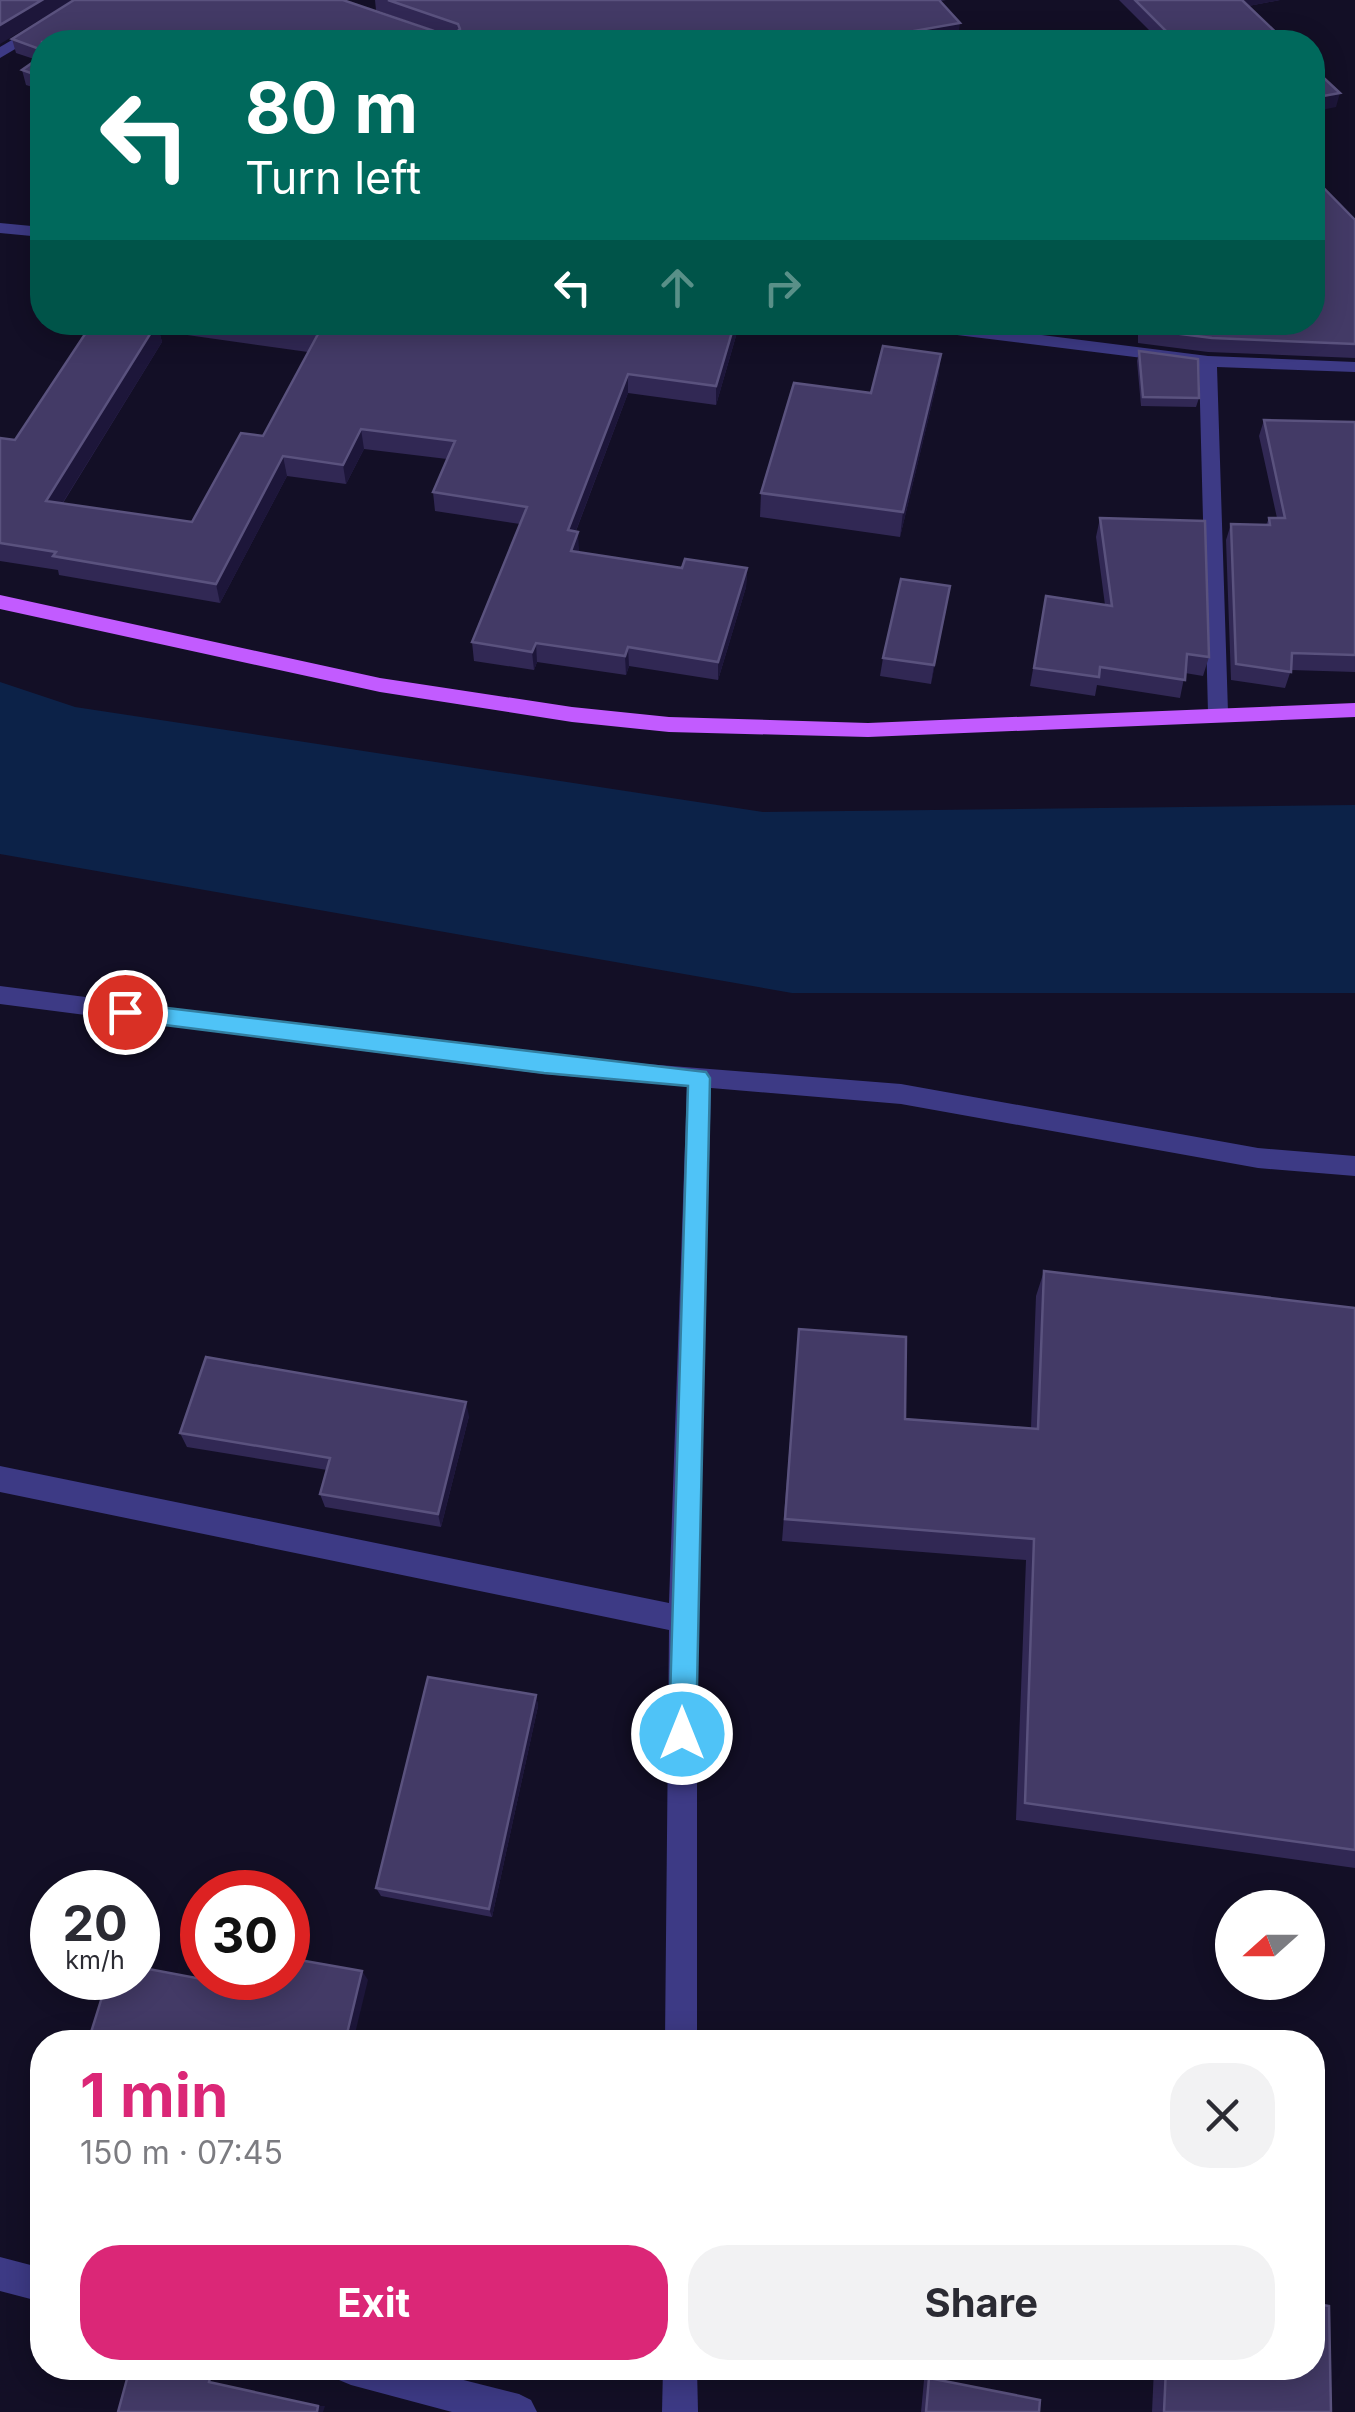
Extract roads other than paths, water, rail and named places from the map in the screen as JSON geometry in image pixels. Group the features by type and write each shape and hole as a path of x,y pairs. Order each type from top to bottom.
{"main road":[{"path":"0,602 289,669 584,717 769,730 1355,710"}],"street":[{"path":"41,30 92,0"},
{"path":"0,54 30,36"},
{"path":"0,228 30,231"},
{"path":"997,335 1208,361 1355,368"},
{"path":"1208,361 1218,712"},
{"path":"0,994 525,1062 901,1094 1258,1158 1355,1166"},
{"path":"681,2030 683,1619 699,1078"},
{"path":"0,1479 683,1619"},
{"path":"0,2274 30,2283"},
{"path":"397,2380 519,2412"},
{"path":"680,2380 680,2412"}],"water":[{"path":"0,682 75,707 763,812 1355,805 1355,993 792,993 0,854"}]}
